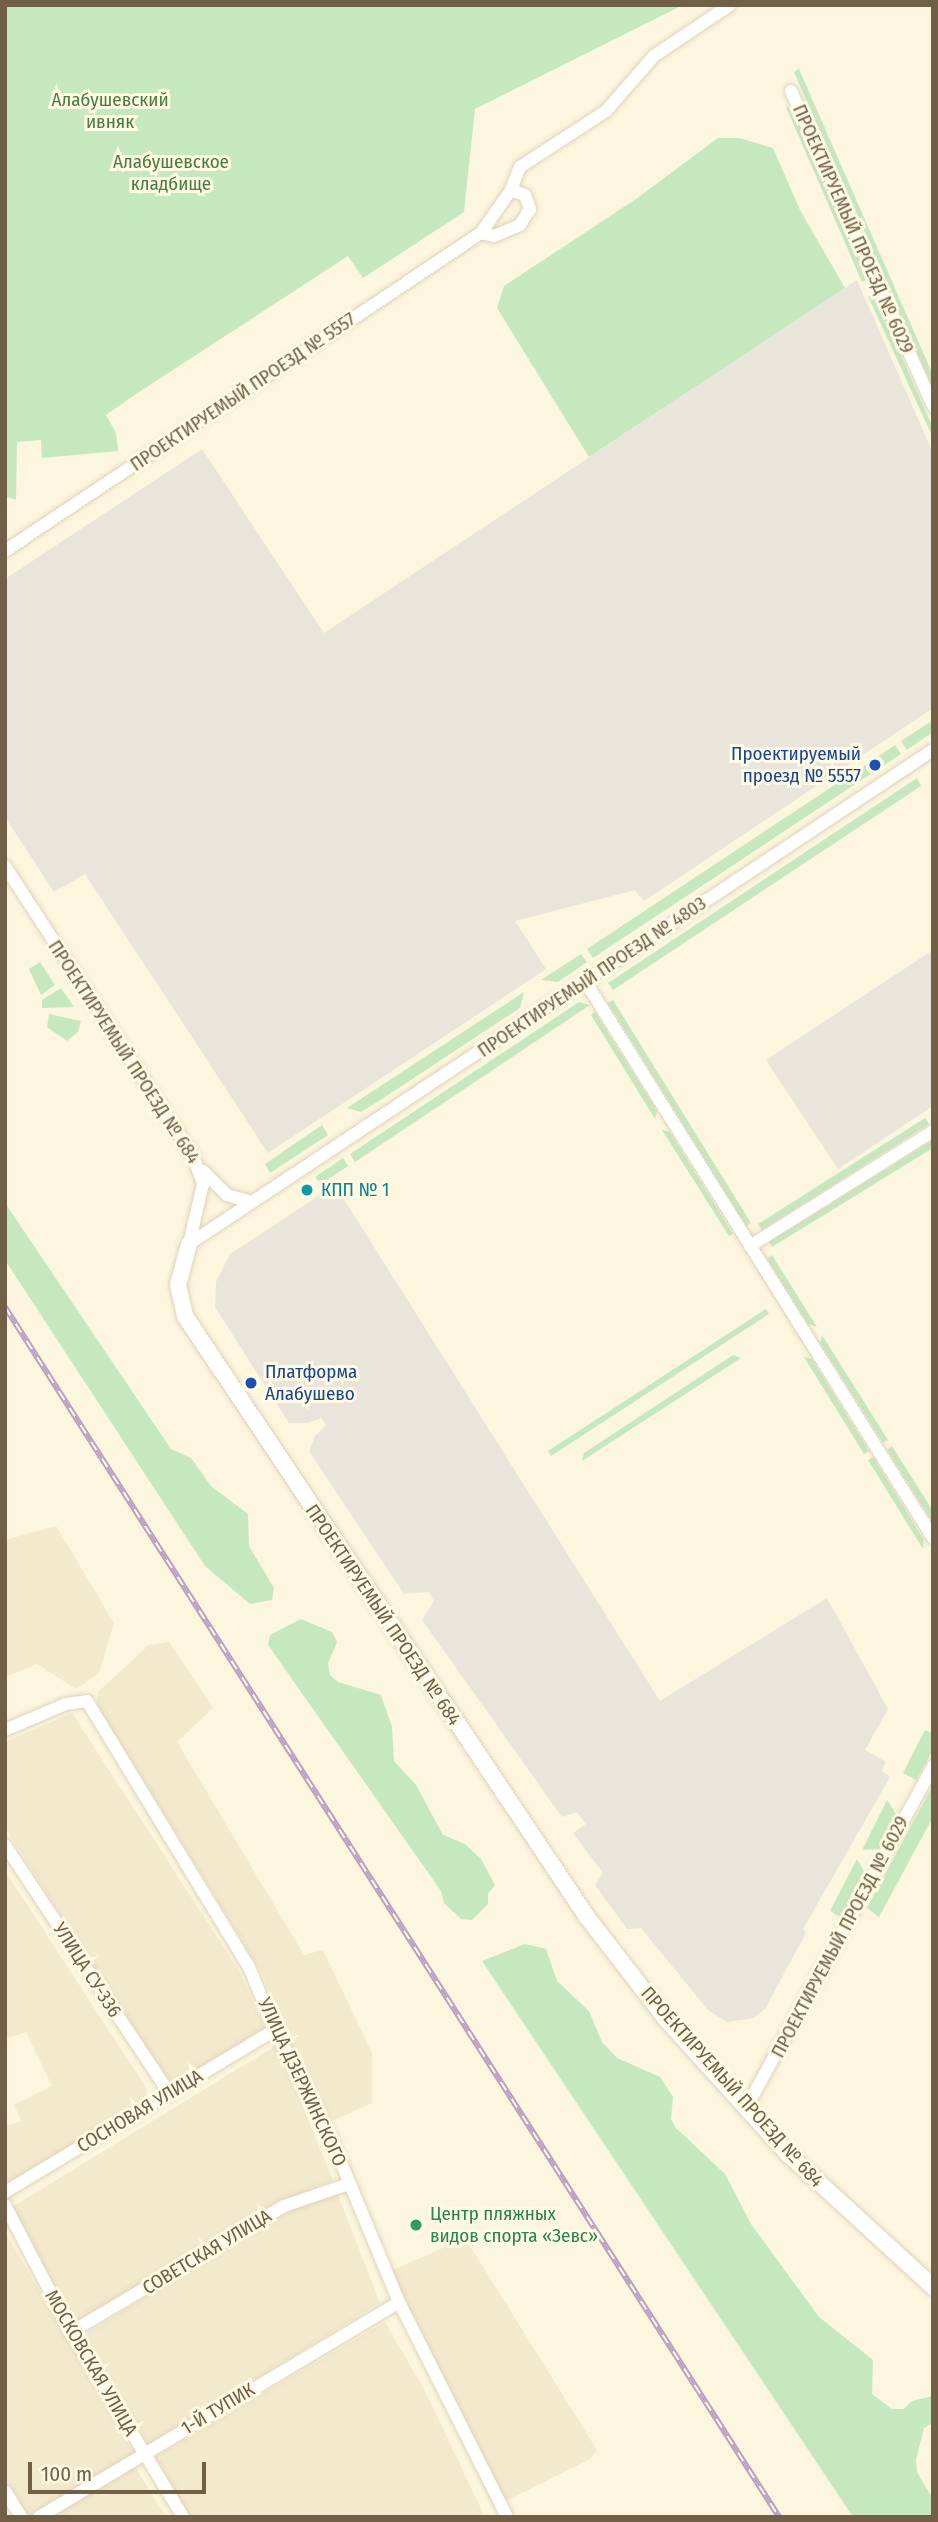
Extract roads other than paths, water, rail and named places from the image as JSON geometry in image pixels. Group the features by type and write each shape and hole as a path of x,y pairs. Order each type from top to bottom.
{"street":[{"path":"511,190 520,167 607,111 633,74 654,56 730,5"},
{"name":"ПРОЕКТИРУЕМЫЙ ПРОЕЗД № 6029","path":"791,91 933,406"},
{"name":"ПРОЕКТИРУЕМЫЙ ПРОЕЗД № 5557","path":"5,551 481,233 511,190 525,195 530,209 527,217 508,232 481,233"},
{"name":"ПРОЕКТИРУЕМЫЙ ПРОЕЗД № 4803","path":"189,1244 933,750"},
{"name":"ПРОЕКТИРУЕМЫЙ ПРОЕЗД № 684","path":"5,866 193,1156 203,1184 178,1296 208,1352 545,1857 665,2018 746,2108 839,2204 933,2287"},
{"path":"585,981 933,1538"},
{"path":"750,1246 933,1132"},
{"path":"193,1156 218,1189 251,1202"},
{"name":"УЛИЦА ДЗЕРЖИНСКОГО","path":"5,1730 66,1704 87,1701 249,1967 275,2030 331,2138 399,2302 507,2517"},
{"name":"ПРОЕКТИРУЕМЫЙ ПРОЕЗД № 6029","path":"746,2108 933,1766"},
{"name":"УЛИЦА СУ-336","path":"5,1845 170,2094"},
{"name":"СОСНОВАЯ УЛИЦА","path":"5,2192 275,2030"},
{"name":"СОВЕТСКАЯ УЛИЦА","path":"71,2332 285,2206 349,2184"},
{"name":"МОСКОВСКАЯ УЛИЦА","path":"5,2205 71,2332 183,2517"},
{"name":"1-Й ТУПИК","path":"39,2517 399,2302"},
{"path":"5,2491 21,2517"}],"railway":[{"path":"5,1307 779,2517"}],"place":[{"name":"Проектируемый проезд № 5557","path":"875,765"},
{"name":"КПП № 1","path":"307,1190"},
{"name":"Платформа Алабушево","path":"251,1383"},
{"name":"Центр пляжных видов спорта «Зевс»","path":"416,2225"}],"park label":[{"name":"Алабушевский ивняк","path":"110,111"},
{"name":"Алабушевское кладбище","path":"171,173"}]}
